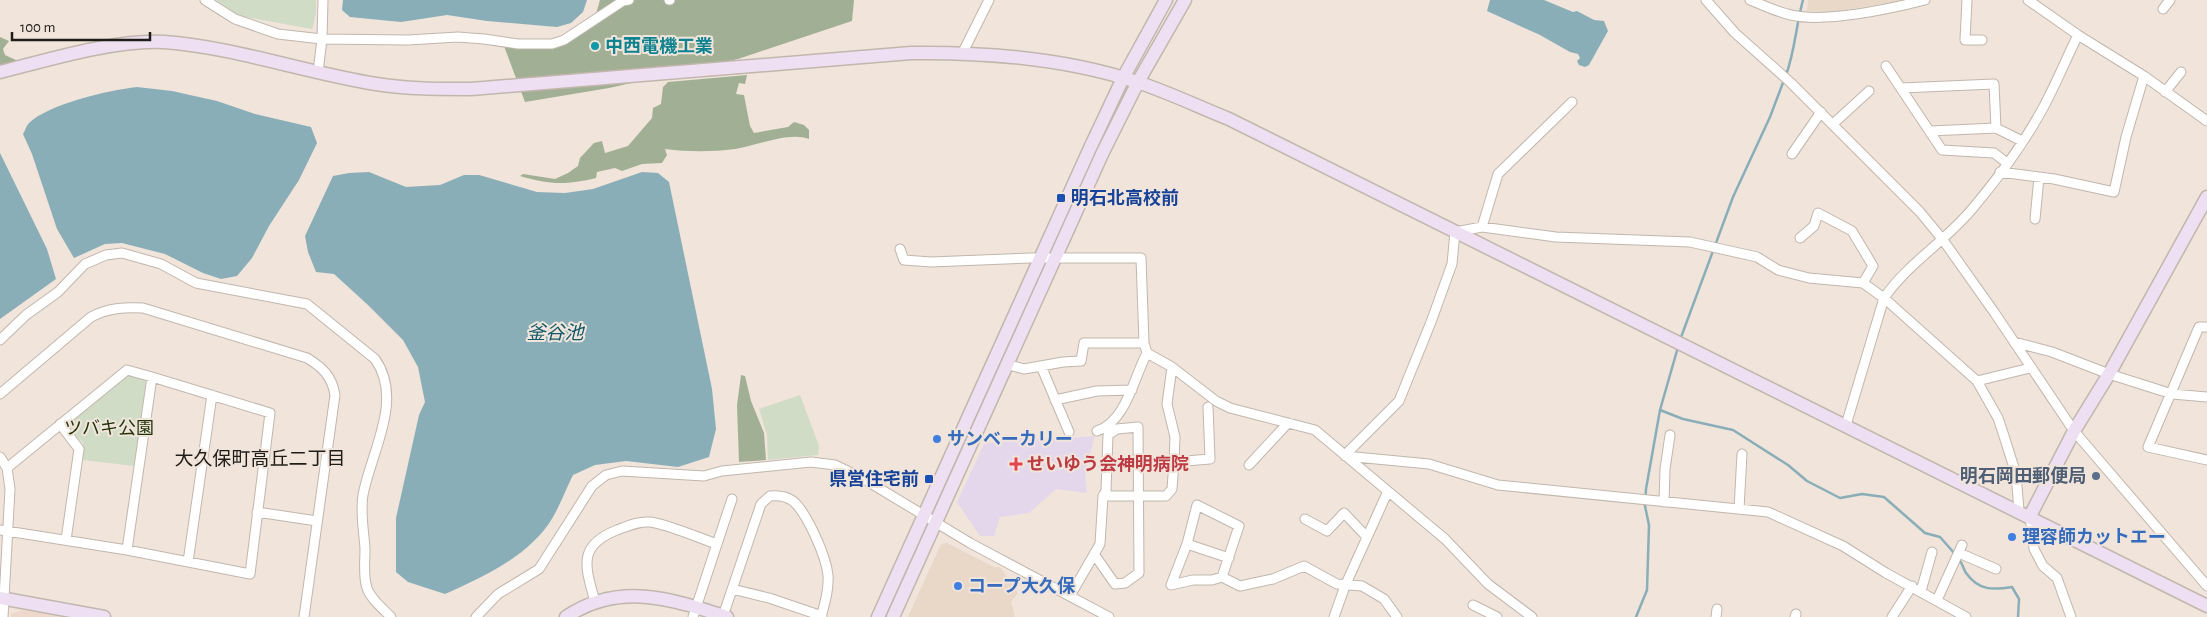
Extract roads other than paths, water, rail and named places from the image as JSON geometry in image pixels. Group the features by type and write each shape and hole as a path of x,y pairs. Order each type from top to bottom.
{"street":[{"path":"206,0 235,18 278,34 322,39 408,40 458,37 484,38 518,44 552,44 564,40 623,1 628,0"},
{"path":"318,72 322,39 323,0"},
{"path":"963,52 990,0"},
{"path":"878,617 1039,259 1123,78 1166,0"},
{"path":"893,617 1103,152 1138,82 1185,0"},
{"path":"1706,0 1735,33 1821,112 1920,212 1943,240 2074,431 2207,586"},
{"path":"1750,0 1790,15 1813,18 1925,0"},
{"path":"1967,0 1965,40 1982,40"},
{"path":"2163,9 2170,0"},
{"path":"2033,1 2078,35 2144,76 2203,119 2207,111"},
{"path":"1846,425 1884,298 1895,282 1943,240 1973,209 2007,163 2044,107 2078,35"},
{"path":"0,72 137,42 164,42 376,84 420,89 470,89 868,56 963,52 1028,58 1123,78 1138,82 1229,119 2207,606"},
{"path":"1886,66 1942,150 1994,153 2007,163"},
{"path":"2164,92 2181,72"},
{"path":"2000,172 2039,177 2114,192 2126,137 2144,76"},
{"path":"1901,88 1994,84 1996,128"},
{"path":"1833,124 1869,91"},
{"path":"1482,227 1498,174 1572,102"},
{"path":"1792,154 1821,112"},
{"path":"1930,131 1996,128 2022,141"},
{"path":"2035,219 2039,177"},
{"path":"2024,514 2109,374 2207,197"},
{"path":"1800,238 1814,226 1818,213 1852,231 1873,266 1863,283"},
{"path":"1455,232 1482,227 1556,237 1690,242 1757,257 1778,270 1808,278 1863,283 1884,298 1977,381 1998,418 2004,433 2034,549 2043,566 2057,578 2071,617"},
{"path":"1345,456 1399,401 1409,380 1452,264 1455,232"},
{"path":"900,249 904,260 922,262 1141,258 1144,343 1147,353 1132,390 1116,417 1104,429 1098,431"},
{"path":"0,340 26,315 58,292 85,264 106,255 122,253 161,264 196,283 307,304 375,359 383,371 387,387 384,424 368,472 362,498 367,588 391,617"},
{"path":"0,394 91,316 104,310 123,307 143,308 307,358 319,365 328,375 335,395 304,617"},
{"path":"2207,326 2199,328 2148,447 2207,460"},
{"path":"2014,342 2052,352 2109,374 2172,394 2207,397"},
{"path":"1006,364 1024,370 1063,362 1081,361 1084,343 1144,343"},
{"path":"1147,353 1172,367 1216,401 1230,408 1315,430 1445,539 1488,584 1532,617"},
{"path":"1041,366 1069,432"},
{"path":"1103,496 1166,496 1172,489 1175,437 1167,404 1172,367"},
{"path":"1977,381 2030,368"},
{"path":"4,530 127,550 250,574 270,413 127,370 7,468"},
{"path":"127,550 152,377"},
{"path":"1056,400 1097,391 1132,390"},
{"path":"188,562 212,395"},
{"path":"1174,462 1210,459 1208,407"},
{"path":"1249,465 1288,423"},
{"path":"60,424 79,450 66,540"},
{"path":"1070,596 1094,554 1100,544 1103,496 1106,491 1108,435 1117,429 1138,426 1140,496 1138,573 1125,583 1115,584 1094,554"},
{"path":"1664,502 1665,470 1670,435"},
{"path":"1739,508 1742,454"},
{"path":"1345,456 1429,464 1498,485 1768,512 1843,546 1963,616"},
{"path":"0,457 7,468 10,489 4,530 3,617"},
{"path":"476,617 498,594 539,569 592,486 606,475 622,471 704,476 722,471 812,462 835,465 862,478 936,524 1109,617"},
{"path":"1334,617 1344,586 1388,491"},
{"path":"566,617 595,602 620,596 640,595 674,600 695,612 725,616 732,589 761,504 770,496 780,495 792,501 805,514 815,535 828,574 827,598 822,616 769,598 732,589"},
{"path":"695,612 732,498"},
{"path":"1222,577 1239,526 1197,505 1187,544 1171,585 1193,580 1212,580 1222,577 1240,586 1273,580 1304,566 1337,584 1362,586 1384,599 1397,617"},
{"path":"258,512 317,521"},
{"path":"1305,520 1327,531 1344,512 1367,537"},
{"path":"595,602 586,569 588,551 602,536 636,523 651,522 717,544"},
{"path":"1187,544 1229,558"},
{"path":"1937,600 1961,549 1996,569"},
{"path":"1921,591 1932,552"},
{"path":"1892,617 1912,586"},
{"path":"2,598 104,617"},
{"path":"1473,605 1497,617"}],"water":[{"path":"343,0 587,0 583,12 571,23 557,27 487,21 447,15 401,22 350,17 342,10"},
{"path":"1490,0 1544,0 1573,12 1577,11 1594,20 1604,21 1608,31 1589,65 1585,67 1579,65 1577,61 1580,58 1578,54 1570,52 1540,35 1487,11"},
{"path":"137,87 172,91 217,101 255,114 311,127 317,143 299,180 269,226 252,258 237,276 221,279 203,273 165,254 122,243 105,244 74,258 57,229 32,154 23,134 27,126 38,116 65,104 111,91"},
{"path":"0,153 47,249 56,279 0,319"},
{"name":"釜谷池","path":"369,172 406,187 440,185 464,175 479,175 537,192 565,193 593,189 642,172 658,173 669,182 712,389 716,429 709,457 678,467 626,461 595,465 573,475 553,517 544,531 532,543 491,572 445,594 408,582 396,572 396,518 419,415 425,402 418,367 403,340 368,305 334,274 316,272 308,252 305,236 333,176"}],"waterway":[{"path":"1786,75 1803,0"},
{"path":"1680,340 1733,197 1770,117 1784,80"},
{"path":"1636,617 1647,590 1649,525 1645,506 1646,489 1660,410 1678,347"},
{"path":"1660,410 1683,419 1733,430 1788,465 1807,481 1840,498 1862,494 1884,497 1925,533 1940,537 1955,554"},
{"path":"1959,559 1966,573 1981,586 1993,589 2012,587 2019,599 2018,617"}],"place":[{"name":"中西電機工業","path":"595,46"},
{"name":"明石北高校前","path":"1061,198"},
{"name":"サンベーカリー","path":"937,439"},
{"name":"せいゆう会神明病院","path":"1016,464"},
{"name":"明石岡田郵便局","path":"2096,476"},
{"name":"県営住宅前","path":"929,479"},
{"name":"理容師カットエー","path":"2012,537"},
{"name":"コープ大久保","path":"958,586"}],"district":[{"name":"大久保町高丘二丁目","path":"260,458"}],"park label":[{"name":"ツバキ公園","path":"109,428"}]}
